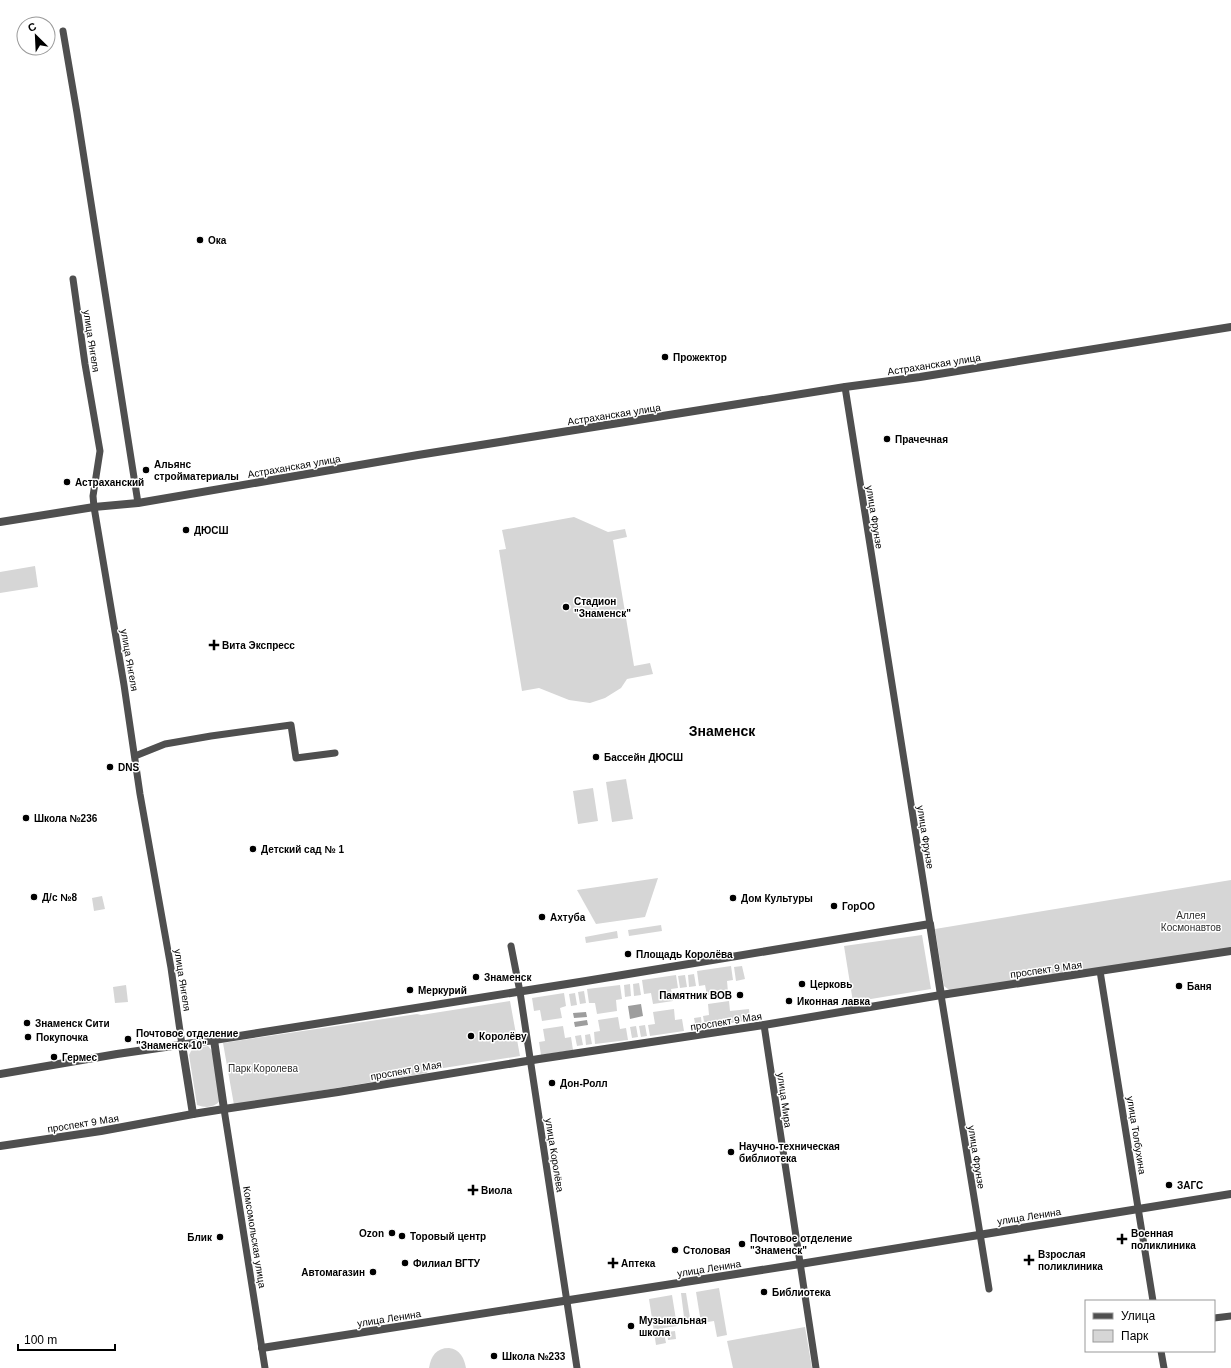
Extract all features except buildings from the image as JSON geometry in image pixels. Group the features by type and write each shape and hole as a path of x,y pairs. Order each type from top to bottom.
{"street":[{"name":"улица Янгеля","path":"63,31 79,121 138,503"},
{"name":"улица Янгеля","path":"72,278 100,451 93,496 94,507 140,794 171,968 182,1045"},
{"name":"Астраханская улица","path":"0,522 94,507 138,503 418,455 1231,327"},
{"name":"улица Фрунзе","path":"845,387 940,995 989,1289"},
{"path":"135,756 155,747 175,742 291,725 296,758 335,753"},
{"path":"0,1074 117,1054 520,992 930,924"},
{"name":"улица Королёва","path":"511,946 520,992 577,1368"},
{"name":"проспект 9 Мая","path":"0,1146 101,1131 193,1114 338,1092 530,1060 764,1025 940,995 1231,951"},
{"name":"улица Толбухина","path":"1100,971 1153,1300"},
{"name":"улица Мира","path":"764,1025 816,1368"},
{"path":"214,1040 224,1109"},
{"path":"182,1045 193,1114"},
{"name":"Комсомольская улица","path":"224,1109 265,1368"},
{"name":"улица Ленина","path":"262,1348 800,1264 1231,1194"},
{"path":"1215,1318 1231,1316"},
{"path":"1161,1352 1164,1368"}],"green space":[{"name":"Стадион \"Знаменск\"","path":"574,517 608,532 625,529 627,537 613,540 634,666 650,663 653,674 627,679 621,688 605,698 590,703 569,700 539,688 522,691 499,550 506,549 502,530"},
{"path":"35,566 38,587 0,593 0,572"},
{"path":"626,779 633,819 612,822 606,782"},
{"path":"593,788 598,821 578,824 573,791"},
{"path":"658,878 645,917 596,924 577,890"},
{"name":"Аллея Космонавтов","path":"1231,880 1231,948 952,992 944,986 935,929"},
{"path":"102,896 105,909 94,911 92,898"},
{"path":"661,925 662,931 629,936 628,930"},
{"path":"617,931 618,938 586,943 585,937"},
{"path":"922,935 931,989 853,1002 844,946"},
{"path":"731,966 733,980 727,981 728,992 707,995 705,985 699,986 697,971"},
{"path":"742,966 745,979 736,981 734,967"},
{"path":"694,974 696,986 689,987 688,975"},
{"path":"676,975 678,988 671,989 673,1001 653,1004 651,993 644,994 642,980"},
{"path":"685,975 687,987 680,988 678,976"},
{"path":"639,983 641,995 634,996 633,984"},
{"path":"630,984 631,996 625,997 624,985"},
{"path":"126,985 128,1002 115,1003 113,987"},
{"path":"620,985 622,999 616,1000 617,1011 597,1014 595,1003 589,1003 587,989"},
{"path":"584,991 586,1003 580,1004 578,992"},
{"path":"564,993 566,1006 560,1008 562,1018 542,1021 540,1010 534,1011 532,998"},
{"path":"575,993 577,1005 571,1006 569,994"},
{"name":"Парк Королева","path":"510,1001 520,1056 431,1070 426,1073 234,1105 223,1043"},
{"path":"729,1001 730,1011 749,1009 750,1020 705,1027 703,1016 709,1015 708,1004"},
{"path":"674,1009 675,1020 682,1019 684,1031 650,1036 648,1025 655,1024 653,1012"},
{"path":"618,1017 620,1029 626,1028 628,1040 595,1044 594,1032 600,1031 598,1020"},
{"path":"701,1017 702,1027 696,1028 694,1018"},
{"path":"645,1025 647,1036 641,1037 639,1026"},
{"path":"563,1026 565,1038 571,1037 573,1050 541,1055 539,1042 545,1041 543,1029"},
{"path":"636,1026 638,1037 632,1038 630,1027"},
{"path":"590,1034 592,1044 586,1045 585,1035"},
{"path":"581,1035 583,1045 577,1046 575,1036"},
{"path":"208,1046 212,1051 220,1101 215,1105 203,1107 197,1105 189,1055 192,1049"},
{"path":"719,1288 727,1335 717,1337 714,1321 701,1323 696,1292"},
{"path":"681,1293 686,1293 691,1324 685,1325"},
{"path":"672,1295 677,1326 663,1328 666,1343 656,1345 649,1299"},
{"path":"805,1327 812,1368 733,1368 727,1341"},
{"path":"675,1331 676,1339 668,1340 667,1332"},
{"path":"444,1348 449,1348 459,1352 466,1368 429,1368 431,1360 437,1351"}],"shaded area":[{"path":"641,1004 643,1016 630,1019 628,1006"},
{"path":"586,1012 587,1017 574,1018 573,1013"},
{"path":"587,1020 588,1025 575,1027 574,1022"}],"place":[{"name":"Ока","path":"200,240"},
{"name":"Прожектор","path":"665,357"},
{"name":"Прачечная","path":"887,439"},
{"name":"Альянс стройматериалы","path":"146,470"},
{"name":"Астраханский","path":"67,482"},
{"name":"ДЮСШ","path":"186,530"},
{"name":"Стадион \"Знаменск\"","path":"566,607"},
{"name":"Вита Экспресс","path":"214,645"},
{"name":"Бассейн ДЮСШ","path":"596,757"},
{"name":"DNS","path":"110,767"},
{"name":"Школа №236","path":"26,818"},
{"name":"Детский сад № 1","path":"253,849"},
{"name":"Д/с №8","path":"34,897"},
{"name":"Дом Культуры","path":"733,898"},
{"name":"ГорОО","path":"834,906"},
{"name":"Ахтуба","path":"542,917"},
{"name":"Площадь Королёва","path":"628,954"},
{"name":"Знаменск","path":"476,977"},
{"name":"Церковь","path":"802,984"},
{"name":"Баня","path":"1179,986"},
{"name":"Меркурий","path":"410,990"},
{"name":"Памятник ВОВ","path":"740,995"},
{"name":"Иконная лавка","path":"789,1001"},
{"name":"Знаменск Сити","path":"27,1023"},
{"name":"Королёву","path":"471,1036"},
{"name":"Покупочка","path":"28,1037"},
{"name":"Почтовое отделение \"Знаменск 10\"","path":"128,1039"},
{"name":"Гермес","path":"54,1057"},
{"name":"Дон-Ролл","path":"552,1083"},
{"name":"Научно-техническая библиотека","path":"731,1152"},
{"name":"ЗАГС","path":"1169,1185"},
{"name":"Виола","path":"473,1190"},
{"name":"Ozon","path":"392,1233"},
{"name":"Торовый центр","path":"402,1236"},
{"name":"Блик","path":"220,1237"},
{"name":"Военная поликлиника","path":"1122,1239"},
{"name":"Почтовое отделение \"Знаменск\"","path":"742,1244"},
{"name":"Столовая","path":"675,1250"},
{"name":"Взрослая поликлиника","path":"1029,1260"},
{"name":"Филиал ВГТУ","path":"405,1263"},
{"name":"Аптека","path":"613,1263"},
{"name":"Автомагазин","path":"373,1272"},
{"name":"Библиотека","path":"764,1292"},
{"name":"Музыкальная школа","path":"631,1326"},
{"name":"Школа №233","path":"494,1356"}],"district":[{"name":"Знаменск","path":"722,731"}]}
